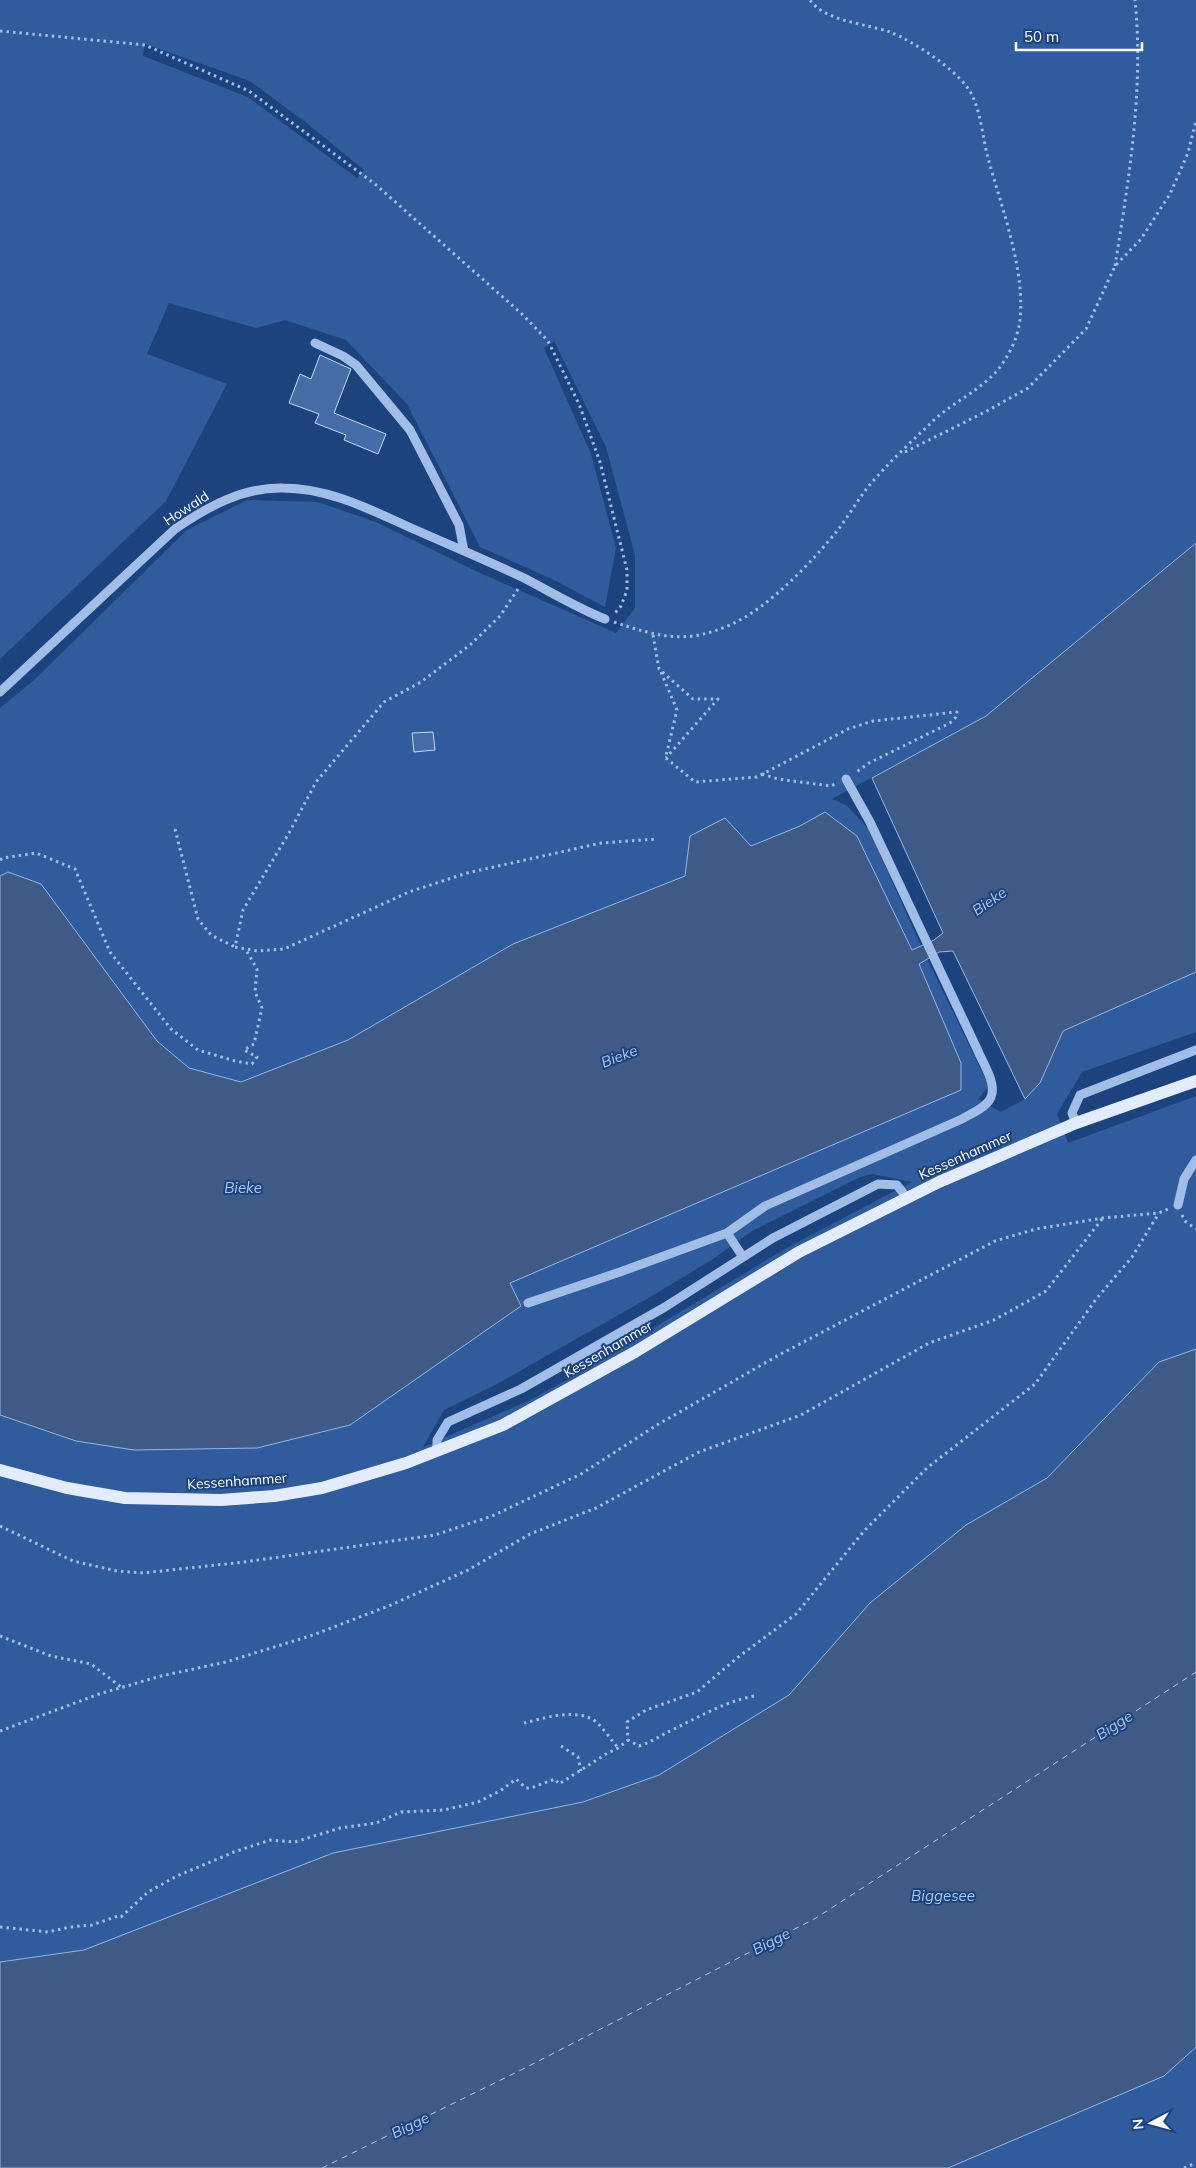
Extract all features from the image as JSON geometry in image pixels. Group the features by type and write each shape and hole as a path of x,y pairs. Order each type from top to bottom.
{"main road":[{"name":"Kessenhammer","path":"0,1470 67,1488 125,1498 221,1500 274,1496 322,1488 406,1463 504,1425 635,1352 799,1252 907,1198 1076,1123 1196,1081"}],"street":[{"path":"315,343 343,356 356,365 410,430 459,525 464,551"},
{"name":"Howald","path":"0,692 175,528 200,511 224,500 252,492 282,488 312,489 347,500 464,551 605,619"},
{"path":"528,1303 727,1233 765,1206 962,1119 986,1104 993,1087 925,937 870,822 846,779"},
{"path":"1076,1123 1072,1113 1080,1095 1196,1050"},
{"path":"1178,1206 1184,1179 1196,1160"},
{"path":"437,1451 437,1440 448,1422 530,1384 665,1306 773,1238 878,1184 897,1186 907,1198"},
{"path":"727,1233 743,1257"}],"path":[{"path":"605,619 653,635 689,638 730,625 749,616 793,578 837,532 869,486 935,419 994,374 1009,354 1019,326 1020,290 1015,261 973,97 954,71 891,33 849,22 814,6 810,0"},
{"path":"902,453 985,412 1028,388 1086,329 1114,266 1130,171 1139,43 1135,0"},
{"path":"0,32 145,44 249,91 375,184 522,314 548,341 579,404 602,470 627,570 627,590 621,606 605,619"},
{"path":"1114,266 1140,239 1170,194 1188,153 1196,121"},
{"path":"235,947 243,910 289,833 316,782 384,702 421,682 470,645 500,616 524,579"},
{"path":"653,635 660,669 677,710 666,758"},
{"path":"660,669 693,699 718,699 666,758"},
{"path":"666,758 695,782 757,777 762,774 848,729 873,720 956,712 956,717 950,723 870,763 846,779 831,786 778,779 762,774"},
{"path":"175,829 198,919 211,935 235,947 257,951 284,949 409,892 467,873 601,843 657,839"},
{"path":"0,860 36,853 75,869 110,952 171,1029 198,1050 235,1062 252,1064 257,1057 244,1050 254,1044 262,1008 255,992 257,969 246,949"},
{"path":"0,1526 73,1561 117,1571 143,1573 244,1562 435,1535 492,1516 581,1474 657,1425 779,1355 995,1241 1036,1229 1103,1218 1160,1212 1178,1206 1185,1221 1196,1229"},
{"path":"628,1740 627,1722 646,1710 696,1692 796,1614 864,1531 927,1468 1035,1384 1097,1298 1132,1257 1160,1212"},
{"path":"0,1731 161,1676 226,1662 296,1640 391,1605 468,1570 530,1534 596,1508 699,1452 801,1415 929,1343 994,1320 1046,1291 1103,1218"},
{"path":"0,1636 51,1656 91,1664 122,1688"},
{"path":"628,1740 639,1746 652,1743 715,1707 734,1700 754,1696"},
{"path":"524,1723 551,1716 575,1715 593,1719 618,1748"},
{"path":"0,1927 48,1932 70,1926 92,1925 118,1916 120,1917 148,1892 177,1876 234,1852 270,1840 295,1842 340,1828 376,1823 401,1812 444,1810 478,1802 500,1791 516,1779 526,1788 532,1788 555,1779 559,1784 628,1740"},
{"path":"561,1746 578,1757 580,1771"},
{"path":"1184,2168 1196,2162"}],"shaded area":[{"path":"0,0 1196,0 1196,543 986,716 832,799 846,805 868,828 921,946 912,950 857,836 825,812 800,826 750,846 690,836 685,876 513,944 348,1040 241,1082 189,1068 157,1041 8,872 0,876 0,708 33,681 187,530 247,500 318,502 378,523 480,573 616,633 635,608 635,555 606,447 554,341 544,348 591,454 616,548 605,607 552,579 480,547 407,404 346,340 285,320 256,328 169,303 147,354 227,384 166,501 0,659","holes":["145,44 250,81 308,124 364,170 357,178 248,97 143,56"]},
{"path":"927,959 989,1086 978,1099 1001,1112 1025,1099 1040,1084 1063,1031 1196,972 1196,1032 1082,1072 1057,1114 1068,1143 1196,1096 1196,1349 1159,1362 1047,1478 966,1525 870,1603 789,1695 659,1775 583,1802 84,1950 0,1962 0,1415 76,1441 257,1448 350,1425 521,1306 509,1283 960,1090 961,1063 919,964","holes":["872,1174 912,1182 790,1246 530,1400 423,1447 444,1410 497,1384 652,1296 713,1259 752,1231 860,1177"]},
{"path":"1196,2047 1196,2168 948,2168 1164,2076"}],"water":[{"name":"Bieke","path":"1196,543 1196,972 1063,1031 1040,1083 1025,1099 953,951 939,952 919,964 961,1063 961,1090 510,1283 521,1306 350,1425 257,1448 134,1450 76,1441 0,1415 0,876 8,872 41,884 157,1041 189,1068 241,1082 348,1040 513,944 685,876 690,836 725,818 751,846 800,826 825,812 857,836 912,950 934,940 943,933 872,778 986,716"},
{"name":"Biggesee","path":"1196,1349 1196,2047 1164,2076 948,2168 0,2168 0,1962 84,1950 333,1853 583,1802 659,1775 789,1695 870,1603 966,1525 1047,1478 1159,1362"}],"building":[{"path":"320,355 351,369 334,413 386,434 378,454 344,440 346,435 315,423 319,414 289,403 300,374 311,379"},
{"path":"433,732 435,750 414,752 412,733"}],"ferry route":[{"path":"322,2168 523,2069 816,1918 1196,1672"}],"water label":[{"name":"Bigge","path":"1114,1725"},
{"name":"Bigge","path":"771,1941"},
{"name":"Bigge","path":"410,2125"}]}
